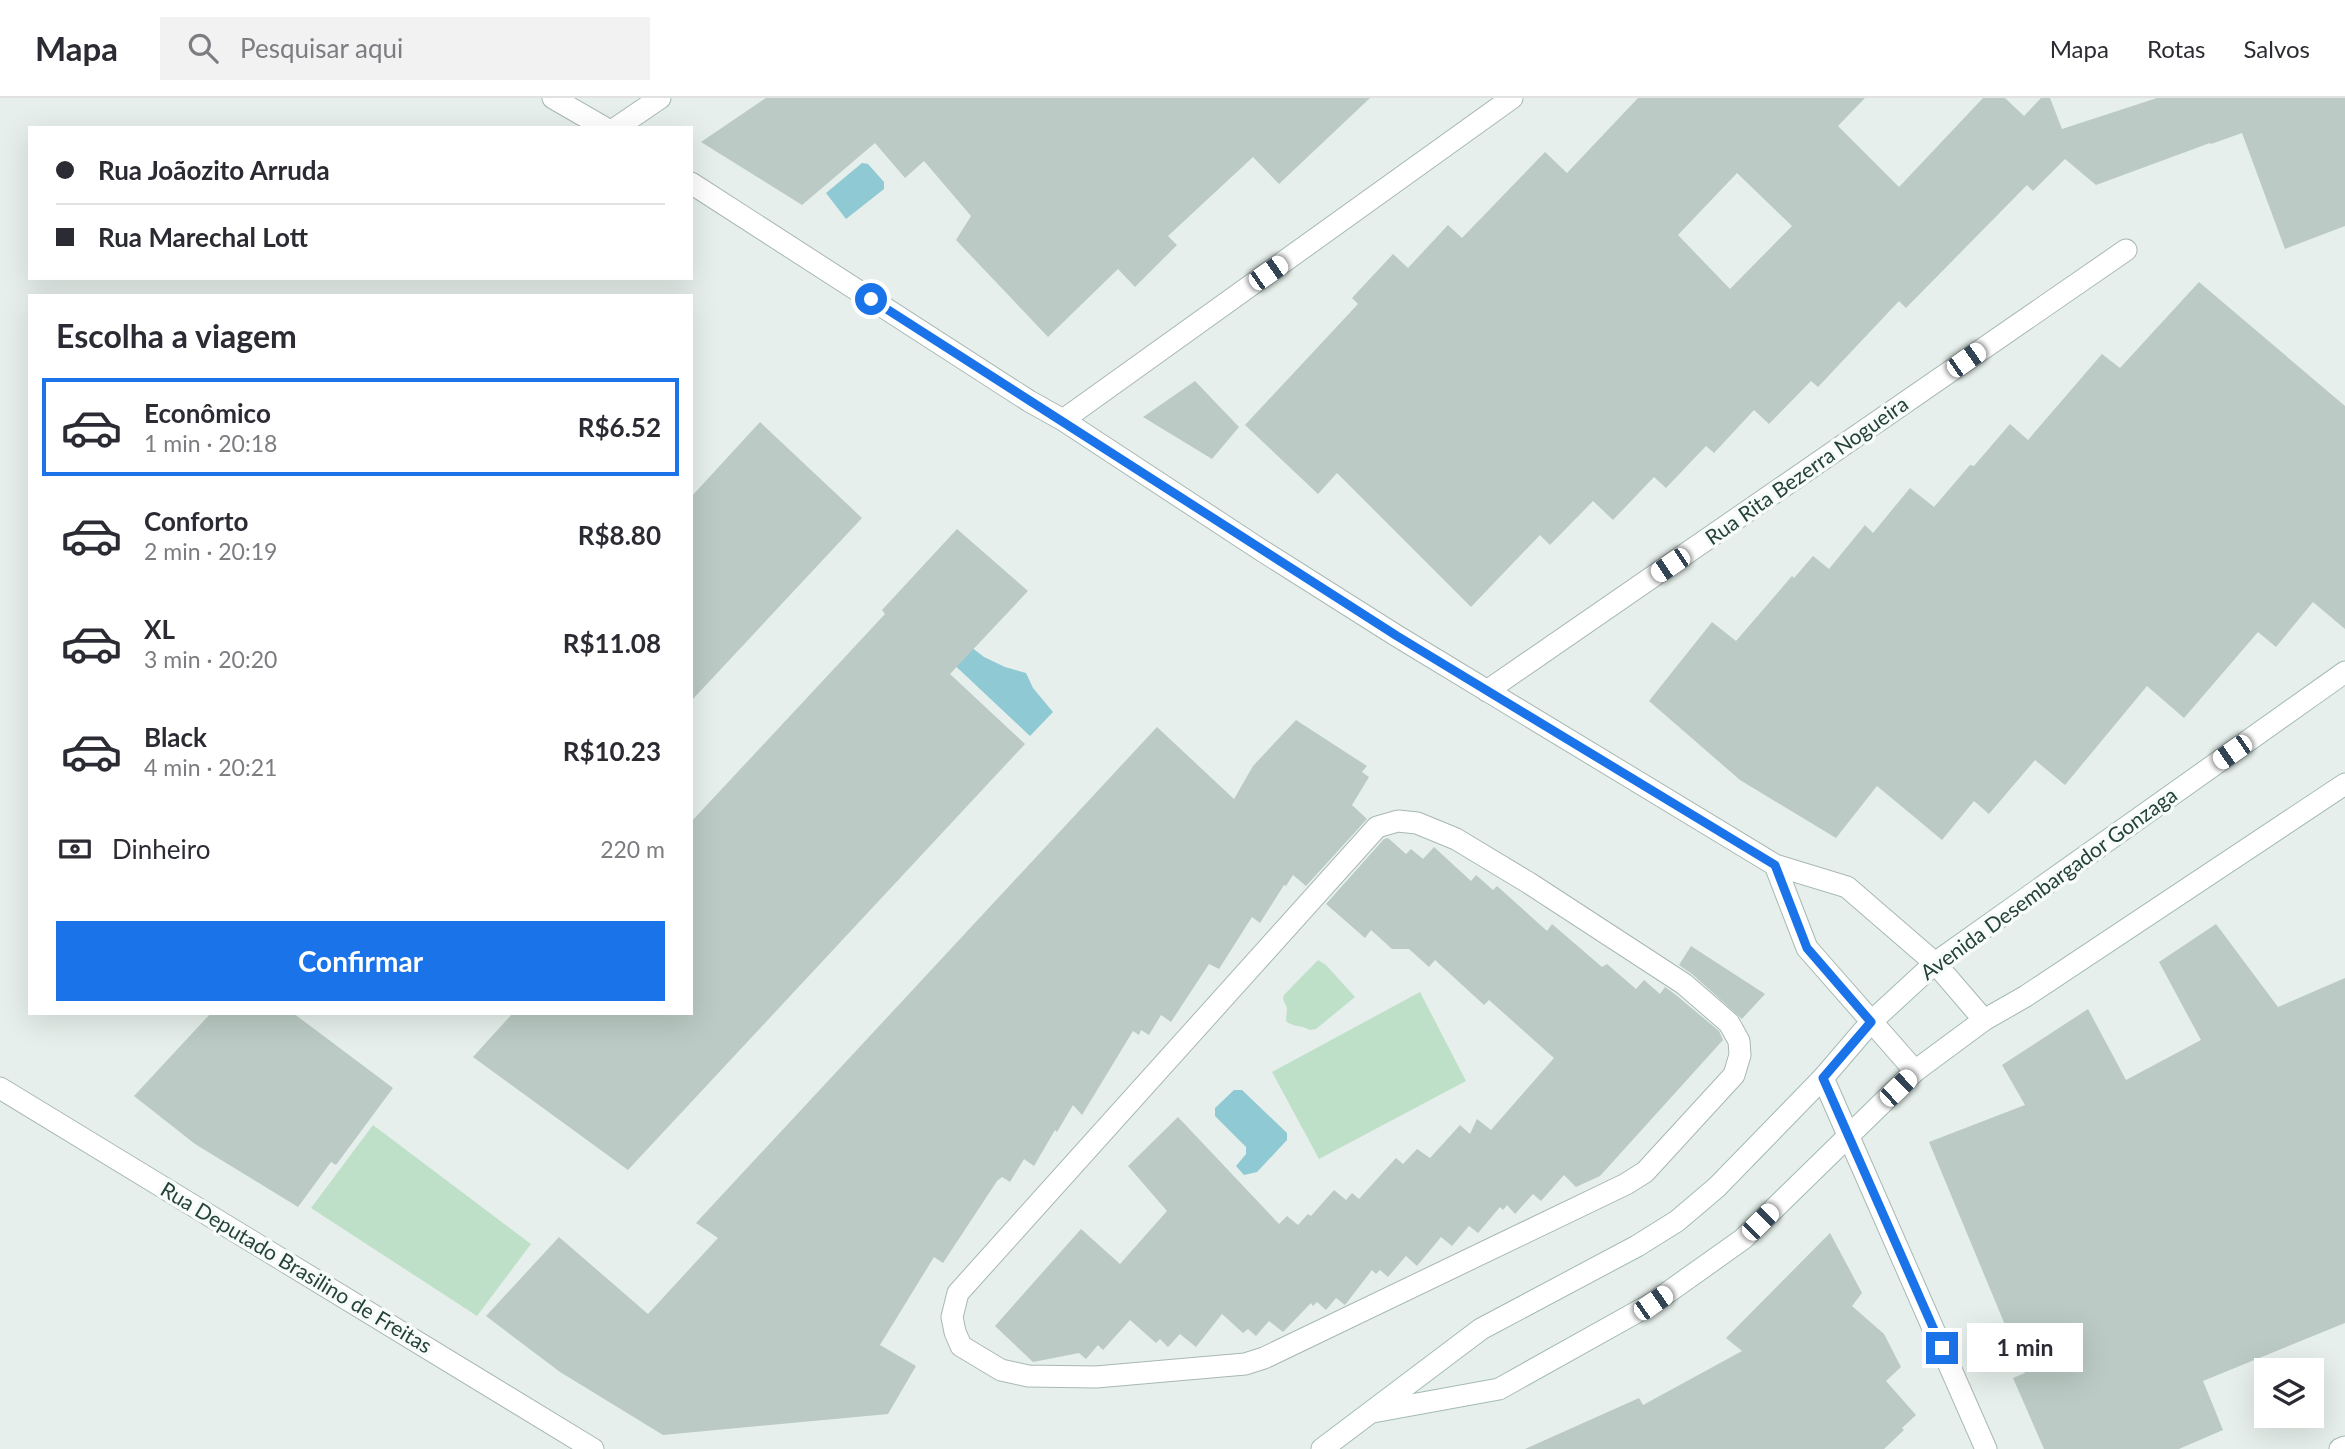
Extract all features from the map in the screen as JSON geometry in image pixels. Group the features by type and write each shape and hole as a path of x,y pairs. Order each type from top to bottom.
{"street":[{"path":"553,98 602,126"},
{"path":"619,126 660,98"},
{"path":"1063,420 1512,98"},
{"path":"693,184 1029,401 1063,420 1261,550 1487,691 1775,865 1847,887 1935,963 1984,1020"},
{"name":"Rua Rita Bezerra Nogueira","path":"1487,691 2126,250"},
{"name":"Avenida Desembargador Gonzaga","path":"1322,1449 1481,1329 1637,1246 1677,1221 1717,1187 1823,1078 1871,1022 1935,963 2345,672"},
{"name":"Avenida Desembargador Gonzaga","path":"1368,1413 1499,1389 1653,1303 1743,1239 1915,1071 1984,1020 2026,996 2345,784"},
{"path":"1398,821 1417,822 1456,839 1530,883 1684,984 1729,1023 1739,1041 1740,1055 1734,1075 1645,1172 1626,1184 1285,1350 1245,1364 1096,1377 1028,1376 1001,1370 961,1346 951,1317 958,1293 1377,827 1398,821"},
{"path":"1775,865 1807,948 1915,1071"},
{"path":"1823,1078 1986,1449"},
{"name":"Rua Deputado Brasilino de Freitas","path":"0,1088 593,1449"},
{"path":"2340,1449 2345,1447"}],"green space":[{"path":"1318,960 1326,965 1355,997 1316,1029 1310,1030 1286,1021 1287,1008 1283,999"},
{"path":"1420,992 1466,1081 1319,1159 1272,1072"},
{"path":"373,1125 531,1244 477,1316 311,1208"}],"water":[{"path":"862,163 868,164 884,182 884,189 846,219 826,193"},
{"path":"930,642 971,647 1005,667 1026,673 1033,688 1053,712 1030,736"},
{"path":"1234,1090 1242,1090 1287,1133 1287,1140 1257,1172 1244,1175 1236,1166 1246,1154 1246,1147 1215,1116 1215,1108"}],"building":[{"path":"766,98 1370,98 1279,184 1253,157 1168,236 1177,245 1135,287 1118,269 1048,337 956,240 971,216 924,161 905,178 875,143 802,205 701,142"},
{"path":"1638,98 1865,98 1838,126 1899,187 1983,98 2005,98 2024,116 2041,98 2050,98 2062,129 2157,98 2345,98 2345,226 2285,249 2242,133 2096,185 2065,159 2033,191 2027,185 1906,308 1899,301 1818,387 1811,381 1769,424 1754,410 1714,453 1706,446 1666,488 1654,477 1613,520 1593,501 1550,545 1540,535 1471,607 1337,473 1318,494 1245,425 1358,304 1352,298 1393,254 1408,268 1448,225 1462,238 1545,152 1567,173","holes":["1737,173 1792,226 1730,289 1678,235"]},
{"path":"2199,282 2345,406 2345,629 2313,602 2276,647 2258,632 2184,718 2147,686 2065,785 2035,760 1989,814 1974,801 1942,840 1877,786 1836,838 1740,780 1649,701 1712,622 1736,641 1792,576 1794,578 1813,556 1829,569 1865,525 1873,533 1910,488 1934,507 2010,424 2028,440 2102,354 2120,368"},
{"path":"1195,381 1239,427 1212,459 1143,417"},
{"path":"760,422 862,518 693,699 693,495"},
{"path":"957,529 1028,591 950,674 1025,744 628,1170 473,1057 511,1015 693,1015 693,820 885,614 882,610"},
{"path":"1296,720 1367,766 1362,772 1369,777 1352,805 1367,819 1306,886 1293,875 1260,923 1252,917 1219,969 1209,964 1171,1022 1161,1015 1149,1035 1141,1030 1139,1035 1133,1031 1082,1115 1073,1105 1034,1166 1024,1159 1010,1182 1002,1177 997,1181 943,1263 934,1257 880,1345 916,1366 888,1414 663,1435 560,1372 486,1316 559,1237 648,1314 718,1238 696,1223 1157,727 1234,799 1253,766"},
{"path":"1388,838 1406,854 1411,849 1423,859 1434,847 1471,881 1476,875 1493,890 1497,886 1547,931 1552,924 1602,967 1607,964 1636,989 1644,980 1660,994 1665,987 1719,1031 1723,1040 1600,1176 1576,1187 1564,1175 1541,1201 1533,1194 1515,1214 1507,1205 1503,1210 1500,1207 1478,1233 1469,1226 1452,1246 1441,1237 1417,1266 1406,1256 1388,1277 1380,1270 1376,1274 1372,1270 1345,1305 1336,1298 1326,1310 1317,1302 1313,1306 1311,1303 1283,1332 1269,1321 1256,1336 1248,1329 1243,1333 1222,1314 1196,1347 1180,1334 1168,1347 1160,1339 1156,1343 1130,1320 1103,1350 1098,1345 1086,1359 1079,1353 1033,1362 995,1326 1081,1229 1120,1264 1167,1211 1128,1166 1178,1117 1279,1224 1287,1216 1298,1225 1308,1214 1311,1216 1334,1190 1346,1200 1352,1193 1359,1199 1396,1158 1403,1164 1417,1149 1430,1158 1460,1125 1470,1134 1477,1119 1491,1130 1554,1058 1489,1000 1484,1005 1435,960 1429,967 1409,949 1392,949 1371,930 1365,938 1326,904 1384,839"},
{"path":"2216,924 2278,1007 2345,978 2345,1323 2203,1381 2223,1430 2179,1449 2044,1449 2013,1378 2025,1373 1929,1142 2025,1105 2002,1065 2088,1009 2126,1080 2201,1040 2159,962"},
{"path":"1691,946 1765,994 1742,1019 1679,965"},
{"path":"209,1015 296,1015 393,1088 336,1165 331,1162 298,1207 195,1144 134,1096"},
{"path":"1830,1233 1862,1293 1852,1306 1884,1334 1901,1367 1886,1381 1916,1415 1884,1449 1525,1449 1639,1398 1643,1405 1742,1351 1726,1338"}],"route":[{"path":"871,299 1397,636 1775,865 1807,948 1871,1022 1823,1078 1942,1348"}]}
